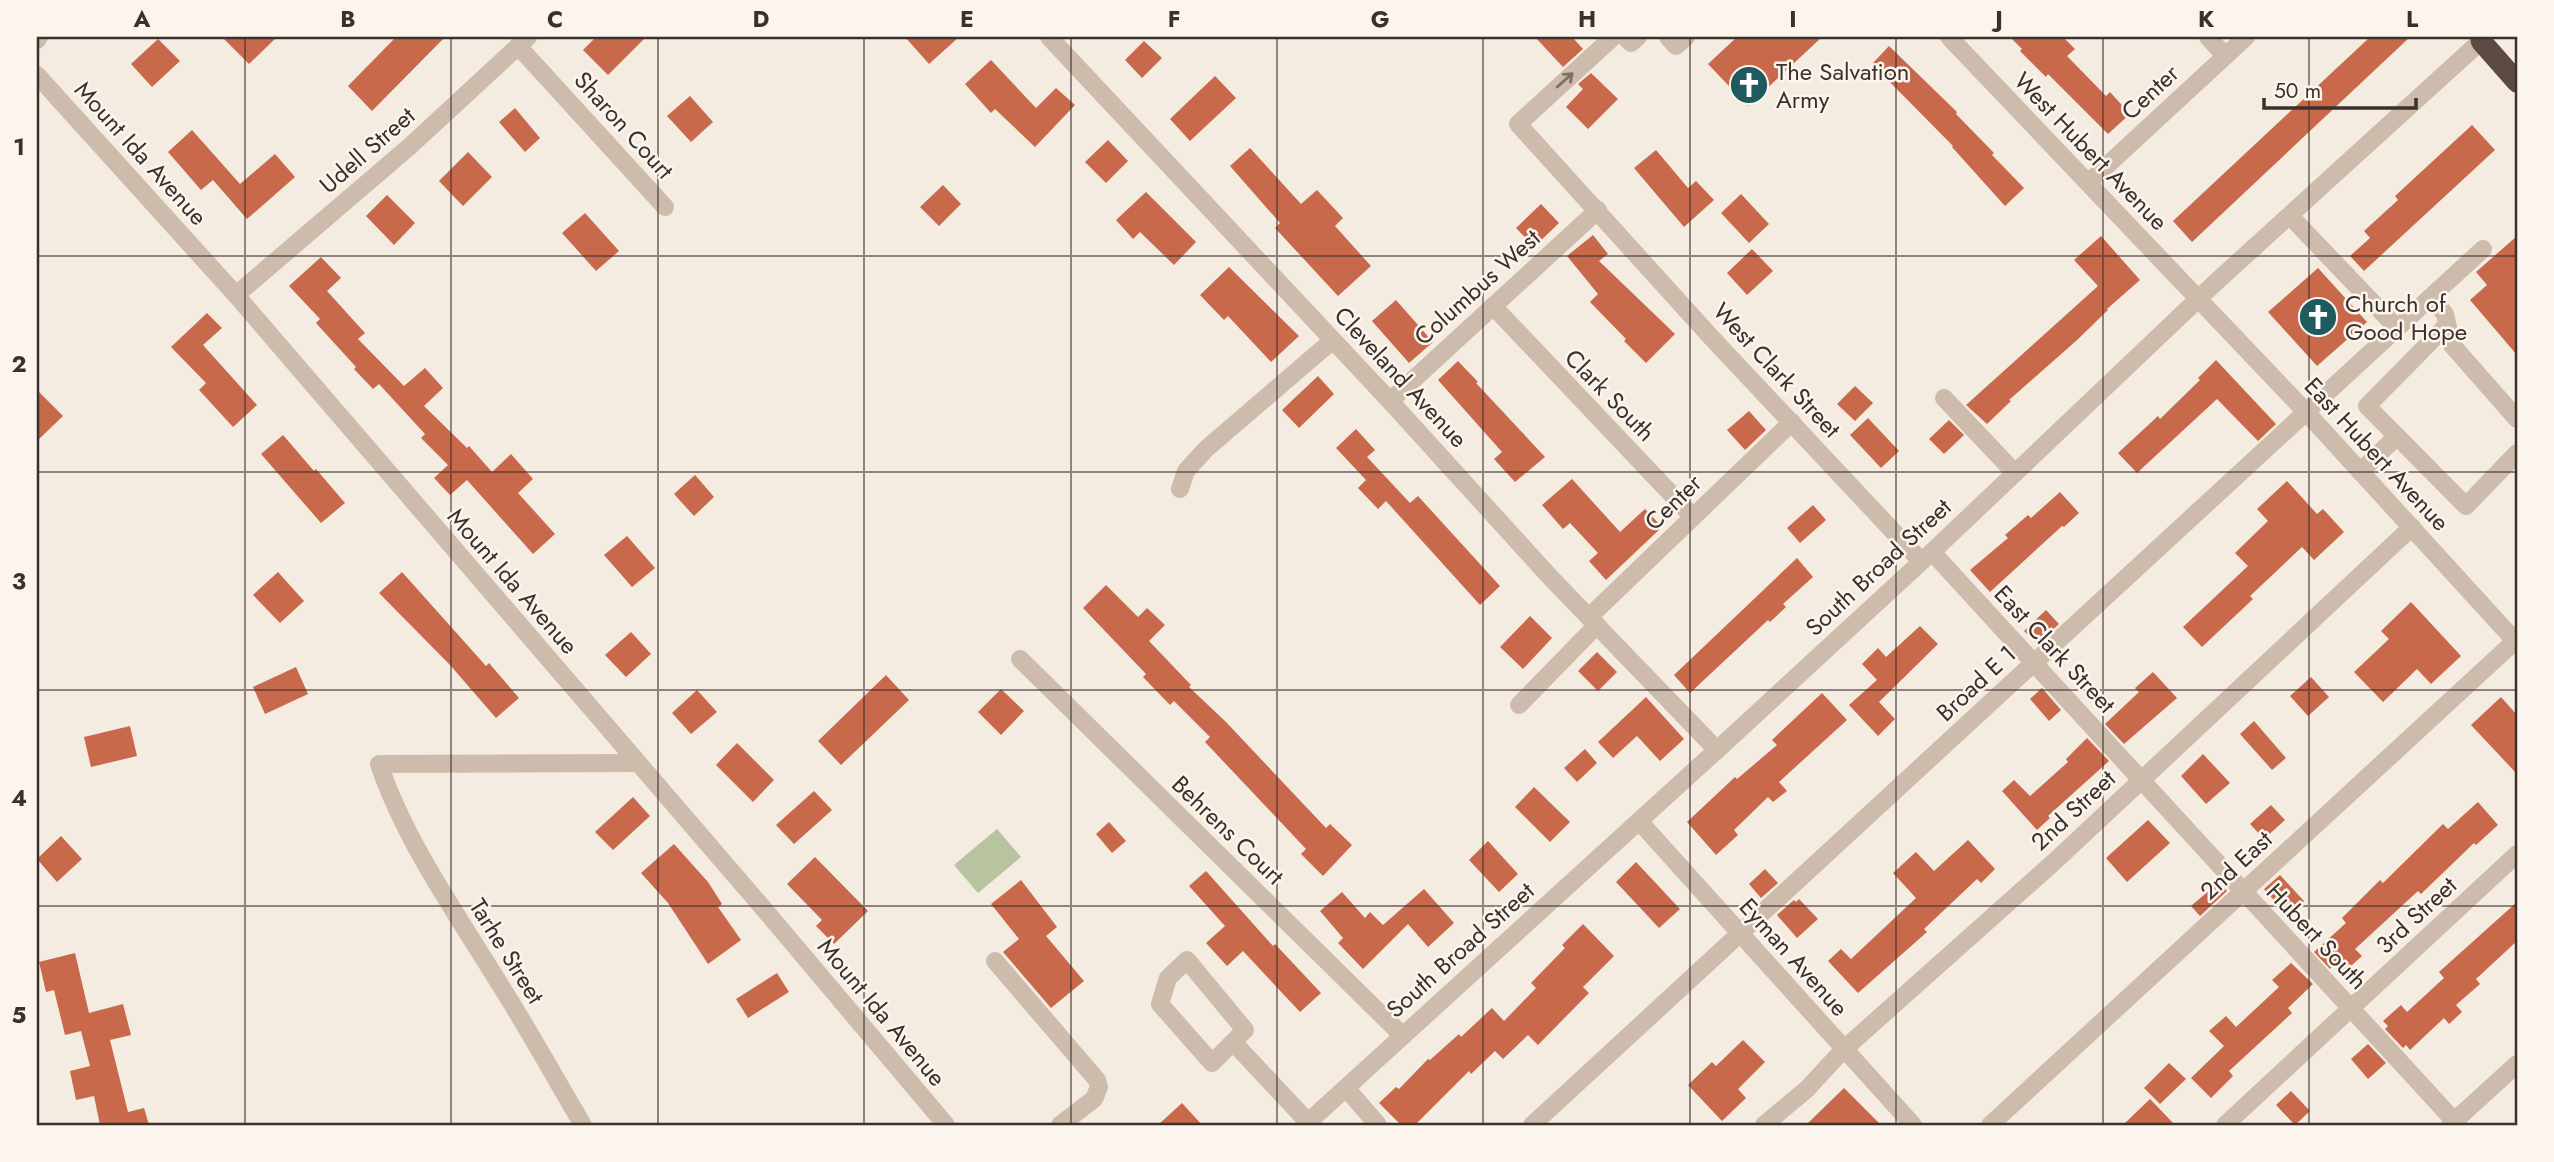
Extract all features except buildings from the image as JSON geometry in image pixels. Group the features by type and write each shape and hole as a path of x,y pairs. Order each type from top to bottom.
{"highway":[{"path":"2479,39 2517,75"},
{"path":"2479,39 2517,82"}],"street":[{"name":"Cleveland Avenue","path":"1049,37 1593,621 1717,750"},
{"name":"West Clark Street","path":"1613,37 1518,124 1710,336 1927,557"},
{"path":"1668,37 1676,46 1686,37"},
{"name":"West Hubert Avenue","path":"1948,37 2198,300"},
{"path":"2208,37 2225,56"},
{"name":"Center","path":"2088,183 2246,37"},
{"name":"South Broad Street","path":"1306,1124 1927,557 2479,39"},
{"name":"Sharon Court","path":"523,41 665,207"},
{"name":"Udell Street","path":"236,295 409,147 523,41"},
{"name":"Mount Ida Avenue","path":"37,75 236,295 946,1125"},
{"name":"Columbus West","path":"1390,401 1598,210"},
{"path":"2290,216 2397,328"},
{"name":"Broad E 1","path":"1532,1125 2483,249"},
{"path":"2431,297 2445,314 2452,345 2517,419"},
{"name":"East Hubert Avenue","path":"2198,300 2306,412 2516,642"},
{"name":"Clark South","path":"1493,306 1693,517"},
{"path":"2447,325 2367,406 2466,506 2517,453"},
{"path":"1180,489 1186,471 1206,449 1333,340"},
{"path":"1944,398 2015,473"},
{"name":"Center","path":"1519,705 1593,621 1693,517 1792,422"},
{"path":"2360,472 2398,436"},
{"name":"2nd Street","path":"1765,1125 1807,1089 1843,1049 2054,862 2412,527"},
{"name":"East Clark Street","path":"1927,557 2034,663 2141,780"},
{"name":"2nd East","path":"1990,1125 2516,642"},
{"name":"Behrens Court","path":"1020,660 1403,1036"},
{"name":"Tarhe Street","path":"583,1125 499,983 463,928 392,802 379,764 636,763"},
{"name":"Hubert South","path":"2141,780 2454,1124"},
{"name":"Eyman Avenue","path":"1639,821 1913,1125"},
{"name":"3rd Street","path":"2225,1125 2517,854"},
{"path":"1187,960 1245,1030 1233,1042 1212,1063 1160,1004 1168,978 1187,960"},
{"path":"995,961 1097,1080 1099,1087 1094,1099 1060,1125"},
{"path":"1233,1042 1306,1124"},
{"path":"2454,1124 2517,1064"},
{"path":"1346,1088 1378,1125"}],"green space":[{"path":"997,829 1021,857 978,893 954,865"}],"place":[{"name":"The Salvation Army","path":"1749,85"},
{"name":"Church of Good Hope","path":"2318,317"}]}
